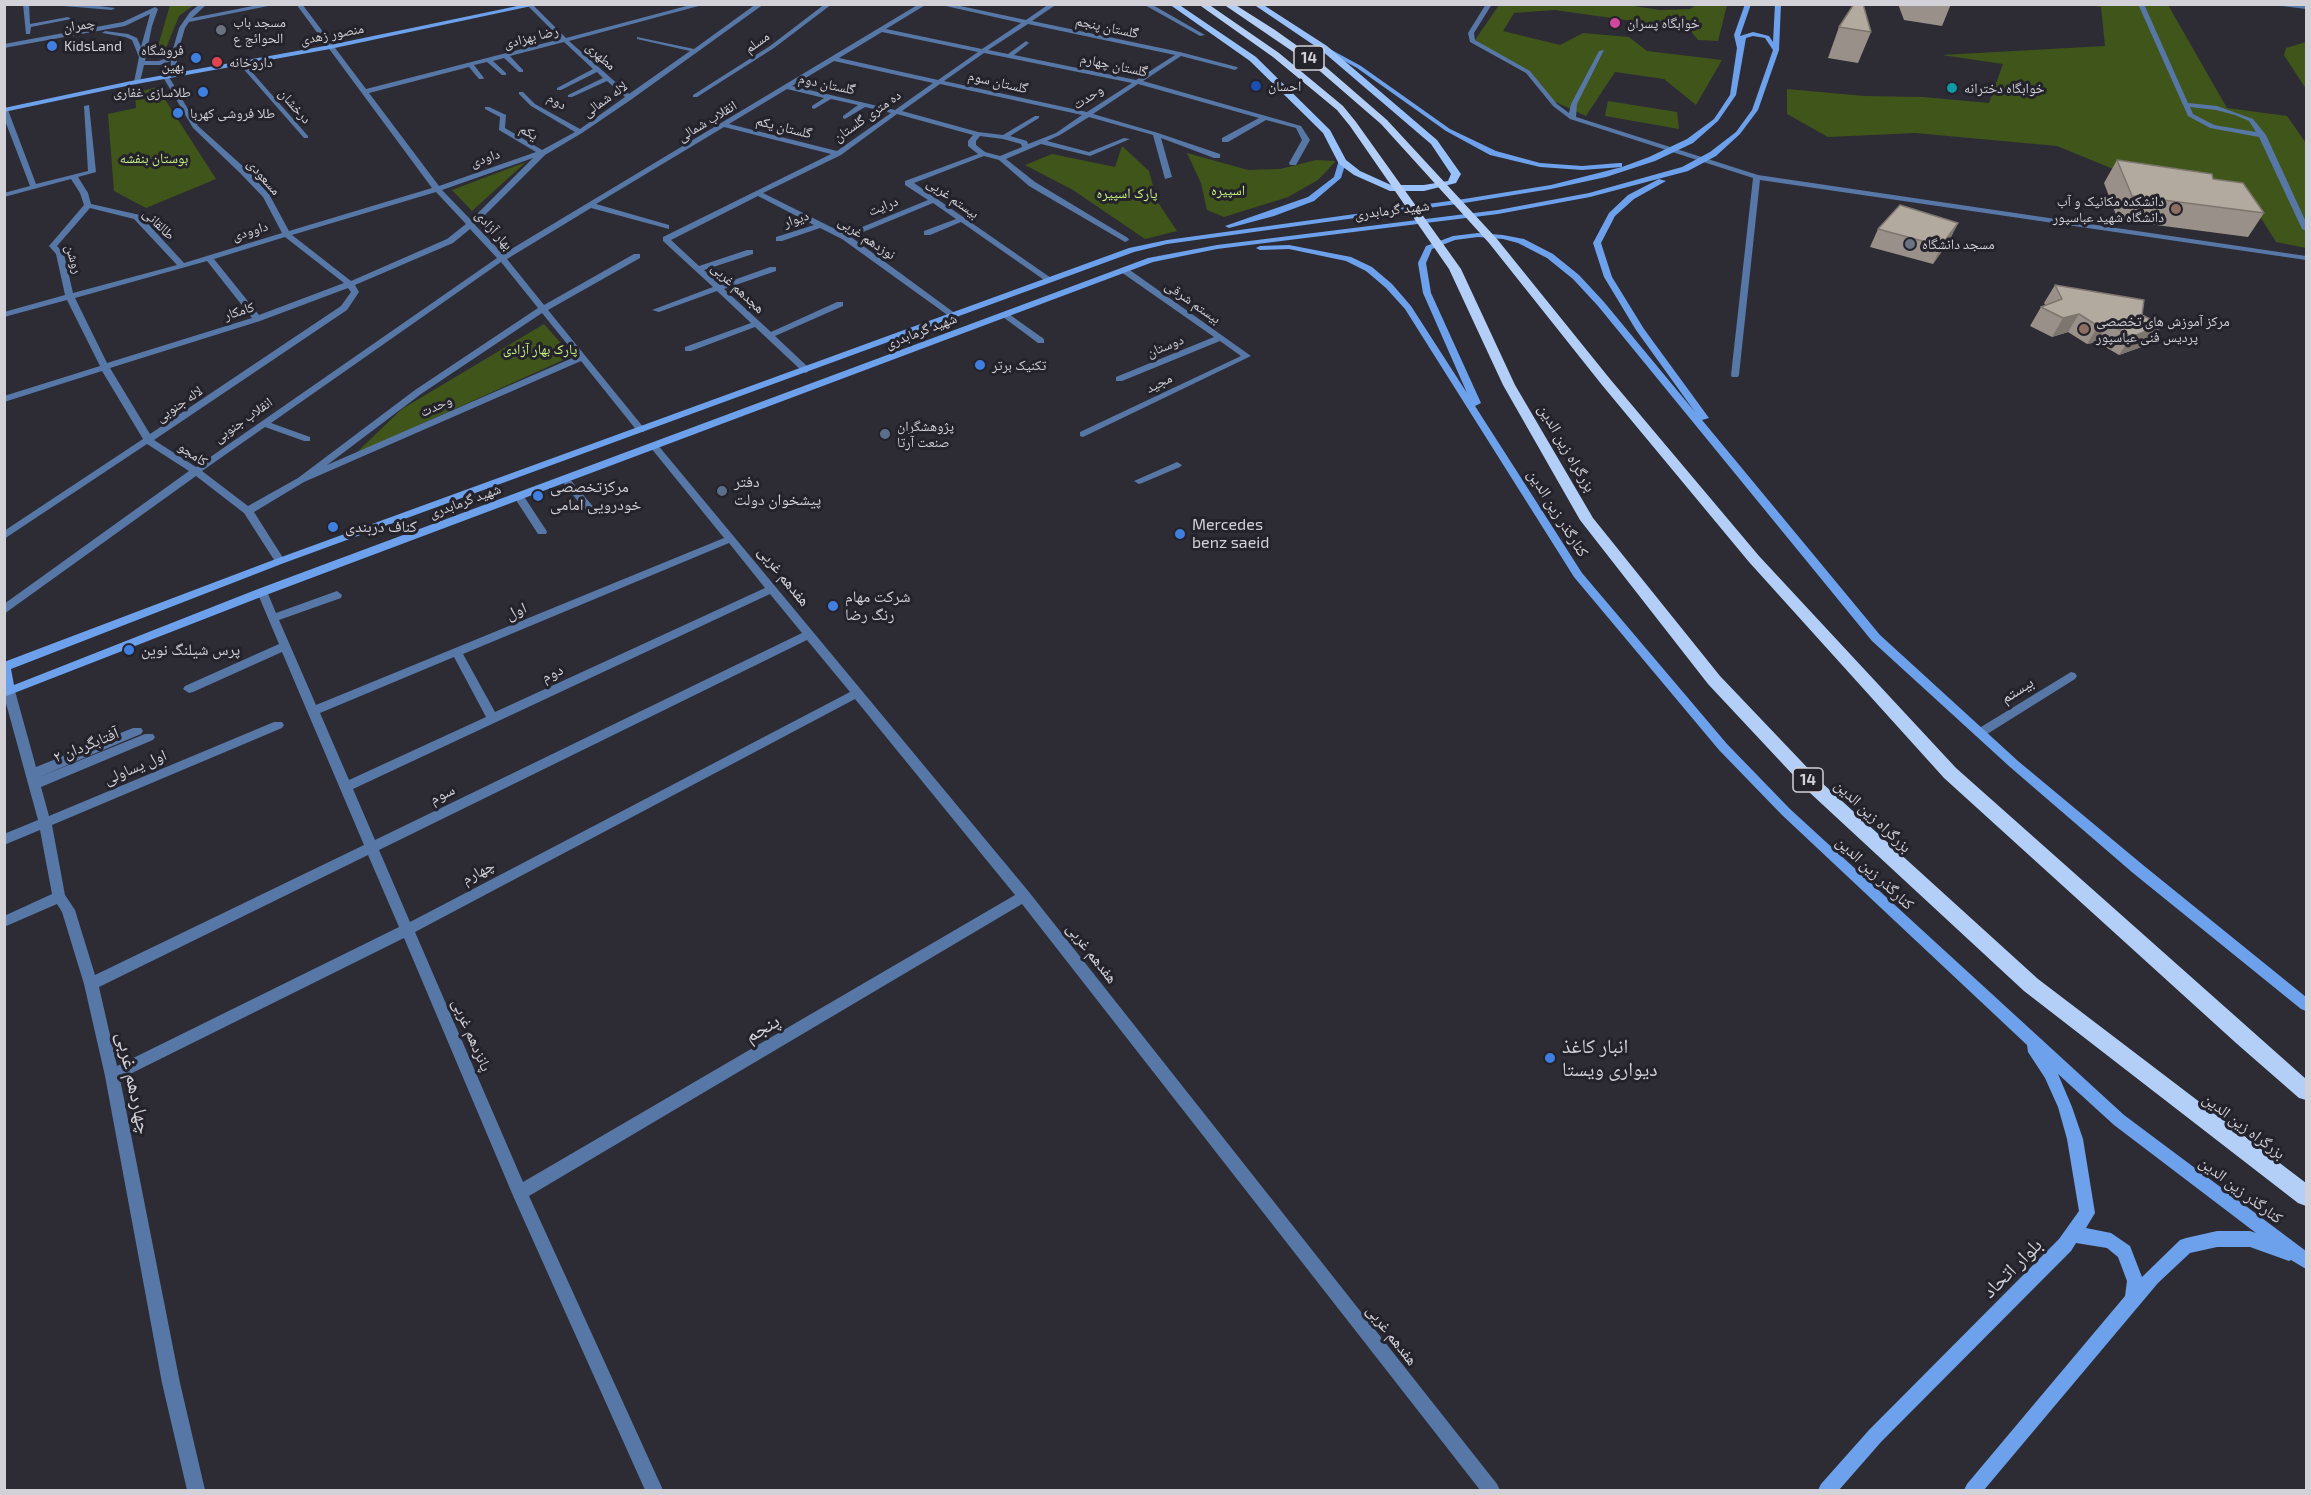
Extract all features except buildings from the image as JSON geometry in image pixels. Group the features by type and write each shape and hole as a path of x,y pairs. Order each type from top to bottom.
{"highway":[{"name":"بزرگراه زین الدین","path":"1202,4 1276,54 1340,108 1353,124 1455,269 1509,385 1587,520 1714,680 1815,788 2031,986 2307,1196"},
{"name":"14","path":"1227,4 1317,64 1384,122 1493,241 1606,382 1746,550 1950,773 2307,1091"}],"main road":[{"path":"1172,4 1253,59 1328,132 1342,162 1357,173 1390,188 1424,188 1451,183 1456,174 1434,142 1324,48"},
{"path":"1256,4 1324,48 1359,67 1448,130 1493,153 1540,165 1582,168 1615,166 1652,159"},
{"name":"شهید گرمابدری","path":"5,667 280,561 1132,250 1180,240 1551,187 1604,175 1652,159 1690,141 1716,120 1734,95 1740,48 1737,35 1748,4"},
{"name":"شهید گرمابدری","path":"7,692 262,592 1151,260 1229,245 1498,212 1590,195 1685,169 1713,154 1738,133 1755,110 1776,50 1778,4"},
{"name":"منصور زهدی","path":"5,109 330,47 534,5"},
{"path":"1740,48 1743,37 1753,34 1771,40 1776,50"},
{"path":"1180,240 1271,214 1311,199 1337,178 1342,162"},
{"path":"1685,169 1630,197 1612,215 1597,243 1608,277 1640,330 1747,481"},
{"path":"1493,441 1427,293 1422,263 1430,248 1453,238 1478,235 1521,242 1550,256 1576,277 1876,638 1980,733 2138,869 2307,1005"},
{"path":"1151,260 1229,249 1289,247 1348,259 1370,269 1408,308 1493,441"},
{"path":"641,430 654,446"},
{"name":"کنارگذر زین الدین","path":"1493,441 1578,575 1724,747 1795,819 2022,1032 2120,1120 2304,1259"},
{"path":"5,667 7,692"},
{"name":"بلوار اتحاد","path":"1827,1491 1875,1436 2065,1245 2087,1213 2075,1138 2051,1074 2022,1032"},
{"path":"2073,1234 2111,1241 2124,1252 2135,1281 2133,1300"},
{"path":"1973,1491 2152,1277 2186,1246 2217,1239 2250,1239 2304,1259"}],"street":[{"path":"26,4 29,43"},
{"path":"43,4 112,8"},
{"path":"170,76 182,28 192,13 204,4"},
{"path":"186,21 275,4"},
{"name":"بهار آزادی","path":"299,4 437,189 502,258 641,430"},
{"name":"رضا بهزادی","path":"364,92 452,66 488,60 703,4"},
{"name":"لاله شمالی","path":"471,224 542,153 580,132 630,98 761,4"},
{"name":"مسلم","path":"696,96 772,47 829,4"},
{"name":"انقلاب شمالی","path":"502,258 924,4"},
{"name":"گلستان پنجم","path":"939,4 1180,54 1235,68"},
{"name":"ده متری گلستان","path":"685,229 838,153 939,81 1054,4"},
{"path":"1146,4 1202,35"},
{"path":"1490,4 1471,33 1472,40 1528,72 1555,105 1572,118 1757,177 2307,258"},
{"path":"2141,4 2190,115 2201,123 2223,130 2262,135"},
{"path":"2282,4 2307,7"},
{"name":"مطهری","path":"534,5 565,40 630,98"},
{"path":"221,6 224,14"},
{"path":"134,83 142,61 149,26 158,7"},
{"name":"چمران","path":"4,48 137,20 158,7"},
{"path":"28,26 68,19"},
{"name":"گلستان چهارم","path":"881,30 1137,82 1299,127 1306,140 1293,163"},
{"name":"چمران","path":"29,43 115,33 135,39 142,61"},
{"path":"639,38 696,51"},
{"path":"519,42 527,50"},
{"path":"1009,56 1026,43"},
{"path":"1572,118 1574,104 1602,51"},
{"path":"505,54 521,71"},
{"name":"وحدت","path":"1001,158 1058,134 1180,54"},
{"path":"142,61 160,63 175,57"},
{"name":"گلستان سوم","path":"834,58 1086,114 1156,134 1217,156"},
{"path":"488,60 504,74"},
{"name":"درخشان","path":"242,64 306,137"},
{"path":"470,64 482,78"},
{"name":"دوم","path":"559,89 598,69"},
{"name":"مسعودی","path":"170,76 195,127 266,196 286,234 350,284"},
{"path":"570,96 608,78"},
{"name":"گلستان دوم","path":"787,87 897,111 978,134 1004,137 1024,143 1026,148"},
{"name":"دوم","path":"521,93 533,105 580,132"},
{"path":"814,107 830,97"},
{"path":"845,117 864,104"},
{"path":"2187,105 2217,108 2251,120 2262,135 2307,229"},
{"path":"4,195 33,185 92,172 87,106"},
{"name":"یکم","path":"487,108 504,116 501,129 542,153"},
{"path":"5,109 33,185"},
{"path":"1004,137 1036,117"},
{"path":"1225,140 1266,117"},
{"name":"گلستان یکم","path":"724,125 838,153"},
{"path":"978,134 972,141 972,146 983,154 1001,158 1032,184 1125,240"},
{"path":"1156,134 1168,177"},
{"path":"1041,142 1090,154 1126,139"},
{"name":"داودی","path":"437,189 542,153"},
{"name":"بیستم غربی","path":"983,154 908,183 1050,280"},
{"path":"73,176 84,193 88,205"},
{"path":"1735,375 1757,177"},
{"name":"داوودی","path":"4,315 182,266 437,189"},
{"name":"نوزدهم غربی","path":"759,194 845,237 952,316"},
{"name":"درایت","path":"845,237 932,201"},
{"name":"طالقانی","path":"88,205 137,217 182,266"},
{"name":"روشن","path":"70,297 60,254 52,246 88,205"},
{"path":"590,205 666,227"},
{"path":"927,233 960,220"},
{"name":"کامکار","path":"4,399 105,369 257,319 350,284 450,241 471,224"},
{"name":"دیوار","path":"779,239 821,225"},
{"name":"هجدهم غربی","path":"685,229 666,239 806,370"},
{"path":"698,269 750,252"},
{"path":"543,309 637,256"},
{"path":"208,258 257,319"},
{"name":"انقلاب جنوبی","path":"4,610 196,471 502,258"},
{"path":"656,310 773,269"},
{"name":"بیستم شرقی","path":"1124,270 1247,356"},
{"name":"لاله جنوبی","path":"4,536 149,441 344,308 355,292 350,284"},
{"name":"کامجو","path":"70,297 105,369 149,441 196,471 248,512 280,561"},
{"path":"769,336 840,304"},
{"name":"وحدت","path":"248,512 301,480 418,392 543,309"},
{"path":"1006,315 1041,341"},
{"path":"688,349 756,324"},
{"name":"دوستان","path":"1119,378 1220,338"},
{"name":"مجید","path":"1083,434 1247,356"},
{"name":"وحدت","path":"301,480 582,357"},
{"path":"264,424 307,439"},
{"name":"هفدهم غربی","path":"654,446 1024,896 1491,1491"},
{"path":"1140,482 1177,465"},
{"path":"565,479 592,512"},
{"path":"519,496 542,532"},
{"name":"اول","path":"313,711 730,539"},
{"name":"دوم","path":"346,787 771,589"},
{"name":"پانزدهم غربی","path":"262,592 520,1193 654,1491"},
{"path":"273,618 337,595"},
{"name":"سوم","path":"91,984 809,634"},
{"path":"189,689 285,646"},
{"path":"457,653 493,719"},
{"name":"بیستم","path":"1980,733 2071,675"},
{"name":"چهاردهم غربی","path":"7,692 45,823 58,897 68,910 91,984 112,1076 171,1383 196,1491"},
{"name":"چهارم","path":"112,1076 407,930 857,693"},
{"name":"اول یساولی","path":"4,840 278,725"},
{"path":"33,779 137,731"},
{"name":"آفتابگردان ۲","path":"33,779 149,737"},
{"name":"پنجم","path":"520,1193 1024,896"},
{"path":"4,922 58,897"}],"green space":[{"path":"1620,4 1660,10 1690,9 1696,5 1727,5 1718,41 1698,40 1689,29 1555,10 1514,13 1503,31 1560,45 1583,33 1629,37 1647,51 1722,60 1696,105 1664,79 1615,72 1586,116 1549,99 1528,72 1475,40 1499,5"},
{"path":"170,5 194,5 179,16 164,53 156,53"},
{"path":"2089,5 2168,5 2227,108 2287,116 2306,143 2306,248 2276,242 2244,191 2113,169 2057,146 1915,133 1828,137 1787,114 1787,89 1989,103 2003,64 1942,55 2105,46 2101,7"},
{"path":"2306,42 2306,89 2284,55 2286,48"},
{"name":"بوستان بنفشه","path":"157,87 216,179 146,208 114,191 108,114 136,108 135,93"},
{"path":"1608,101 1677,112 1679,129 1605,116"},
{"name":"پارک اسپیره","path":"1122,146 1149,171 1157,201 1177,231 1145,239 1073,190 1025,165 1052,154 1115,167"},
{"name":"اسپیره","path":"1187,153 1248,170 1280,169 1316,160 1336,161 1318,180 1288,197 1224,217 1207,210 1201,183"},
{"path":"526,162 472,211 452,190"},
{"name":"پارک بهار آزادی","path":"544,324 572,356 355,454 402,409"}],"place":[{"name":"خوابگاه پسران","path":"1615,23"},
{"name":"مسجد باب الحوائج ع","path":"221,30"},
{"name":"KidsLand","path":"52,46"},
{"name":"فروشگاه بهین","path":"196,58"},
{"name":"داروخانه","path":"217,62"},
{"name":"احسان","path":"1256,86"},
{"name":"خوابگاه دخترانه","path":"1952,88"},
{"name":"طلاسازی غفاری","path":"203,92"},
{"name":"طلا فروشی کهربا","path":"178,113"},
{"name":"دانشکده مکانیک و آب دانشگاه شهید عباسپور","path":"2176,209"},
{"name":"مسجد دانشگاه","path":"1910,244"},
{"name":"مرکز آموزش های تخصصی پردیس فنی عباسپور","path":"2084,329"},
{"name":"تکنیک برتر","path":"980,365"},
{"name":"پژوهشگران صنعت آرتا","path":"885,434"},
{"name":"دفتر پیشخوان دولت","path":"722,491"},
{"name":"مرکزتخصصی خودرویی امامی","path":"538,496"},
{"name":"کناف دربندی","path":"333,527"},
{"name":"Mercedes benz saeid","path":"1180,534"},
{"name":"شرکت مهام رنگ رضا","path":"833,606"},
{"name":"پرس شیلنگ نوین","path":"129,650"},
{"name":"انبار کاغذ دیواری ویستا","path":"1550,1058"}]}
